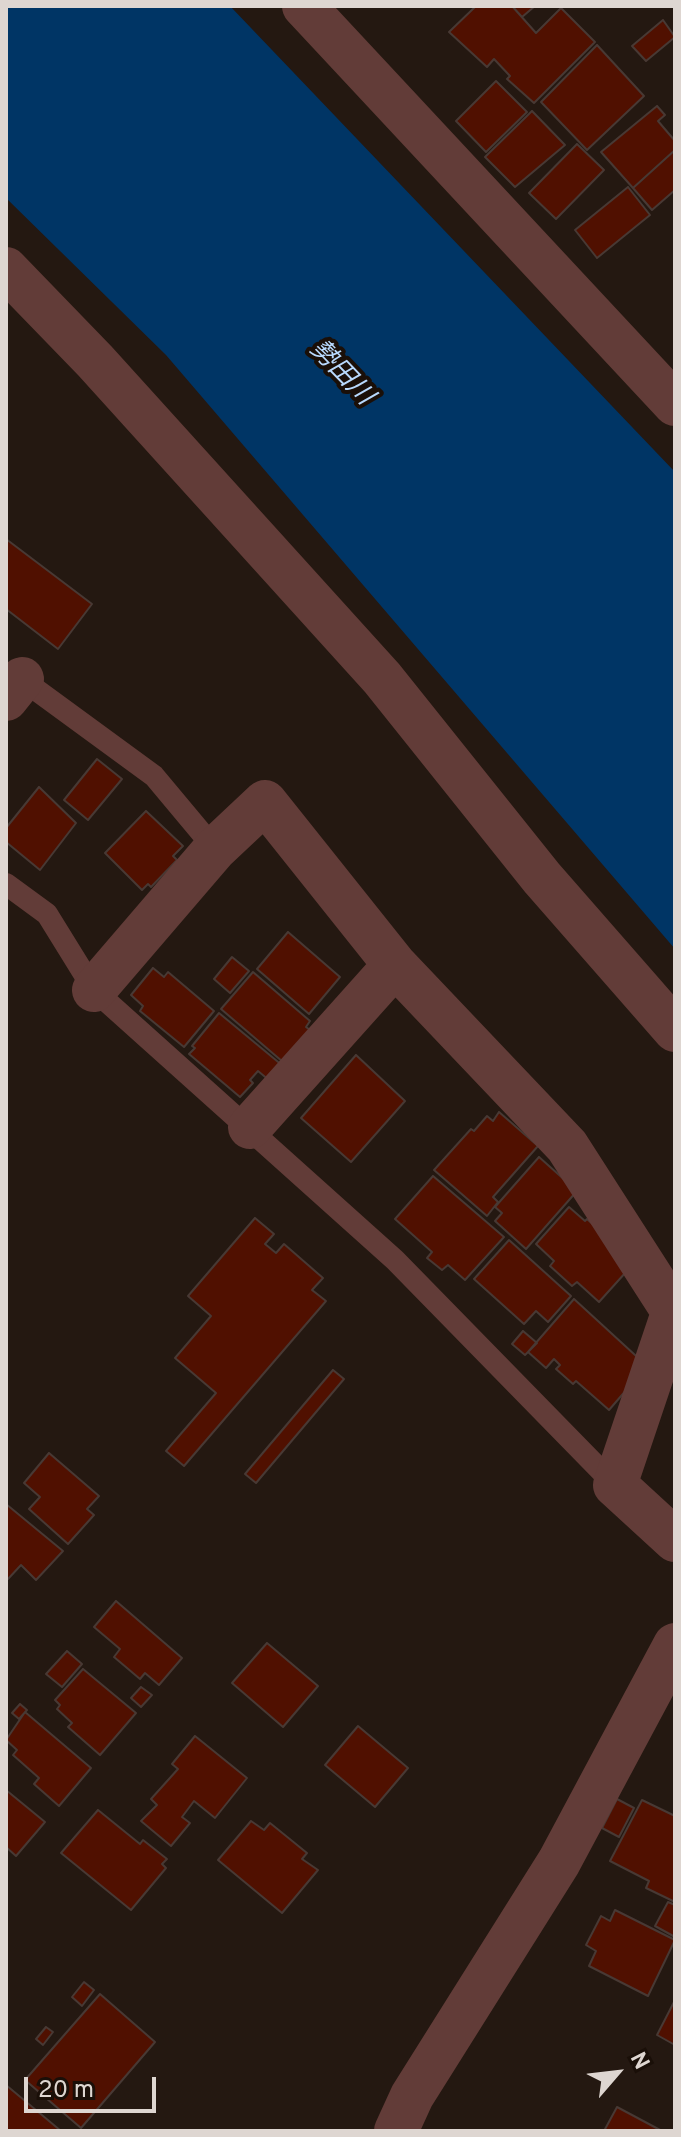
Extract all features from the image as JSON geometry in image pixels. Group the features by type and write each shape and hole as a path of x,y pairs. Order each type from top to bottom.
{"street":[{"path":"304,6 675,404"},
{"path":"6,269 95,361 382,678 542,878 675,1030"},
{"path":"94,990 215,849 265,802 395,965 567,1146 674,1309 615,1485 675,1540"},
{"path":"250,1127 395,965"},
{"path":"396,2131 412,2096 559,1862 675,1645"}],"lane":[{"path":"11,681 154,776 215,849"},
{"path":"6,884 47,914 94,990 395,1260 615,1485"}],"water":[{"name":"勢田川","path":"6,6 230,6 675,472 675,949 166,355 6,198"}],"building":[{"path":"476,6 512,6 536,33 561,8 595,42 534,103 507,79 510,76 494,59 487,67 449,32"},
{"path":"512,6 535,6 522,17"},
{"path":"663,20 675,37 646,61 632,46"},
{"path":"597,45 644,96 587,150 541,102"},
{"path":"496,81 527,112 486,152 456,121"},
{"path":"657,106 665,115 658,121 675,141 675,150 633,188 601,152"},
{"path":"532,111 565,145 515,187 485,157"},
{"path":"577,144 604,170 556,219 529,193"},
{"path":"675,150 675,190 652,210 633,188"},
{"path":"628,187 650,215 597,258 575,230"},
{"path":"6,539 92,604 58,649 6,609"},
{"path":"97,759 122,779 88,820 64,800"},
{"path":"39,787 76,823 40,870 6,842 6,828"},
{"path":"146,811 183,846 173,856 177,860 151,887 148,884 142,890 105,853"},
{"path":"288,932 340,977 309,1014 257,969"},
{"path":"232,957 249,971 230,993 214,979"},
{"path":"153,968 164,977 168,972 214,1011 184,1047 140,1011 143,1006 131,995"},
{"path":"253,972 310,1021 306,1027 310,1030 283,1062 221,1009"},
{"path":"219,1013 283,1066 270,1081 258,1071 250,1080 253,1083 240,1097 189,1054"},
{"path":"356,1055 405,1101 351,1162 301,1118"},
{"path":"499,1112 538,1146 493,1197 498,1202 487,1216 434,1170 471,1129 474,1131 487,1116 493,1121"},
{"path":"539,1157 577,1191 526,1249 495,1221 502,1213 495,1207"},
{"path":"433,1176 504,1237 465,1280 448,1265 442,1270 427,1258 432,1252 395,1219"},
{"path":"569,1207 635,1262 599,1302 577,1282 572,1286 550,1266 554,1261 536,1244"},
{"path":"255,1218 274,1234 265,1244 276,1253 284,1244 323,1278 312,1290 326,1301 184,1466 166,1451 216,1393 175,1358 211,1316 188,1296"},
{"path":"509,1240 571,1296 548,1322 536,1311 524,1324 474,1279"},
{"path":"574,1299 647,1366 609,1410 576,1381 573,1384 556,1369 560,1365 554,1359 546,1368 528,1352"},
{"path":"523,1331 537,1343 525,1355 512,1344"},
{"path":"333,1370 344,1379 256,1483 245,1474"},
{"path":"49,1453 99,1496 87,1509 94,1515 68,1544 29,1509 40,1497 24,1483"},
{"path":"6,1504 63,1551 36,1580 21,1565 8,1579 6,1577"},
{"path":"116,1601 182,1658 159,1685 145,1673 140,1679 114,1657 120,1649 94,1627"},
{"path":"267,1643 318,1686 283,1727 232,1683"},
{"path":"67,1651 82,1664 62,1687 46,1674"},
{"path":"83,1669 136,1713 100,1755 68,1727 72,1723 57,1709 60,1705 55,1700"},
{"path":"141,1687 152,1695 141,1707 131,1698"},
{"path":"20,1704 27,1710 19,1719 12,1713"},
{"path":"25,1712 91,1768 59,1806 34,1784 39,1778 13,1755 17,1750 6,1740"},
{"path":"358,1726 408,1768 375,1807 325,1765"},
{"path":"195,1736 247,1778 215,1818 194,1801 182,1817 190,1823 171,1846 141,1821 157,1805 151,1799 178,1769 172,1764"},
{"path":"6,1790 45,1822 16,1856 6,1847"},
{"path":"617,1799 634,1808 619,1837 602,1828"},
{"path":"642,1800 675,1816 675,1902 646,1888 649,1881 610,1861"},
{"path":"98,1810 140,1844 143,1840 167,1859 162,1864 166,1868 131,1910 61,1853"},
{"path":"251,1821 264,1830 270,1823 307,1853 302,1859 318,1870 282,1913 218,1860"},
{"path":"668,1902 675,1905 675,1937 655,1926"},
{"path":"615,1910 675,1940 648,1996 589,1966 596,1951 586,1945 601,1916 610,1921"},
{"path":"84,1982 94,1990 82,2006 72,1997"},
{"path":"100,1994 155,2042 81,2128 25,2080"},
{"path":"675,2000 675,2045 657,2035"},
{"path":"46,2027 53,2032 43,2045 36,2039"},
{"path":"6,2085 61,2131 6,2131"},
{"path":"617,2107 662,2131 604,2131"}]}
